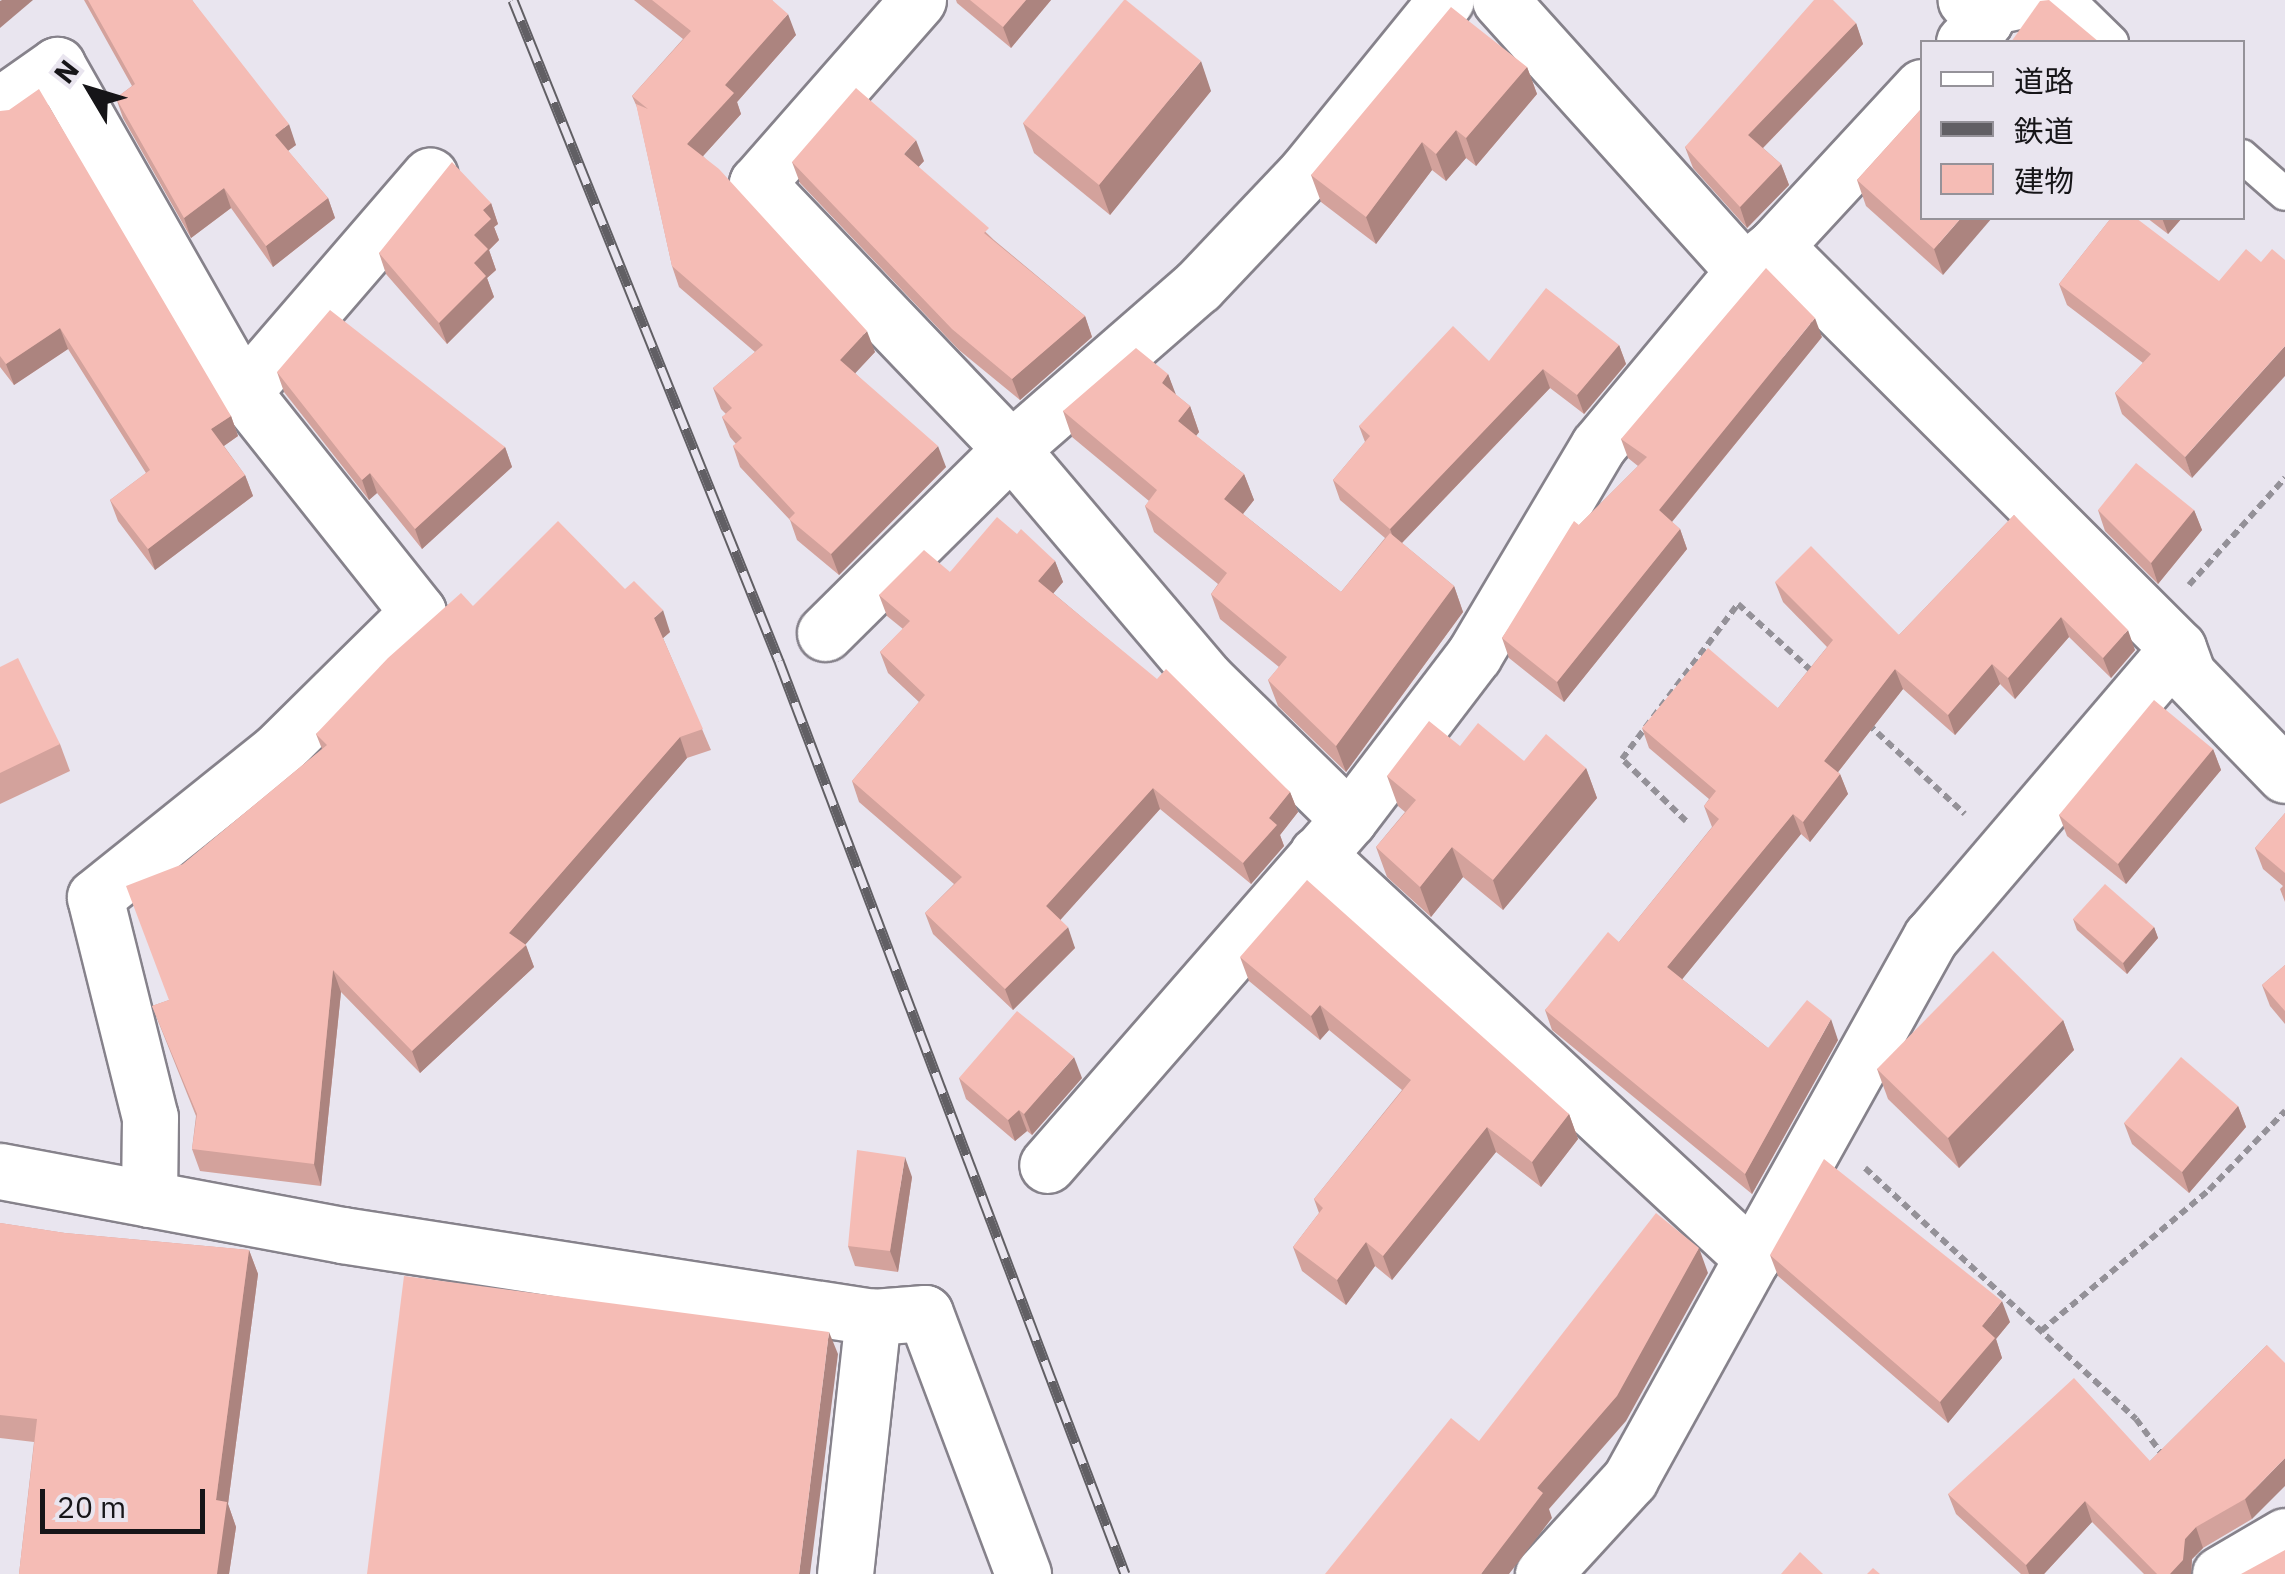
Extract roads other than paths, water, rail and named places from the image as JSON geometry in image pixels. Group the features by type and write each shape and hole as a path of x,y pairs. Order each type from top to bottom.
{"street":[{"path":"918,0 757,183 1012,449 1333,836 1752,1258"},
{"path":"824,633 1012,449 1198,286 1306,172 1446,0"},
{"path":"1500,0 1760,259 2178,648 2188,675 2285,774"},
{"path":"0,105 57,65 243,392 418,612 276,752 95,897 150,1117 149,1199"},
{"path":"1047,1165 1333,836 1474,655 1598,446 1760,259 1920,89"},
{"path":"243,392 430,175"},
{"path":"1543,1574 1630,1479 1820,1127 1931,938 2000,851 2178,648"},
{"path":"0,1171 149,1199 873,1317 925,1313 1023,1574"},
{"path":"844,1574 873,1317"},
{"path":"2220,1574 2285,1536"}],"lane":[{"path":"1972,21 2068,2 2110,40"},
{"path":"2245,159 2285,194"}],"railway":[{"path":"513,0 779,661 1125,1574"}]}
